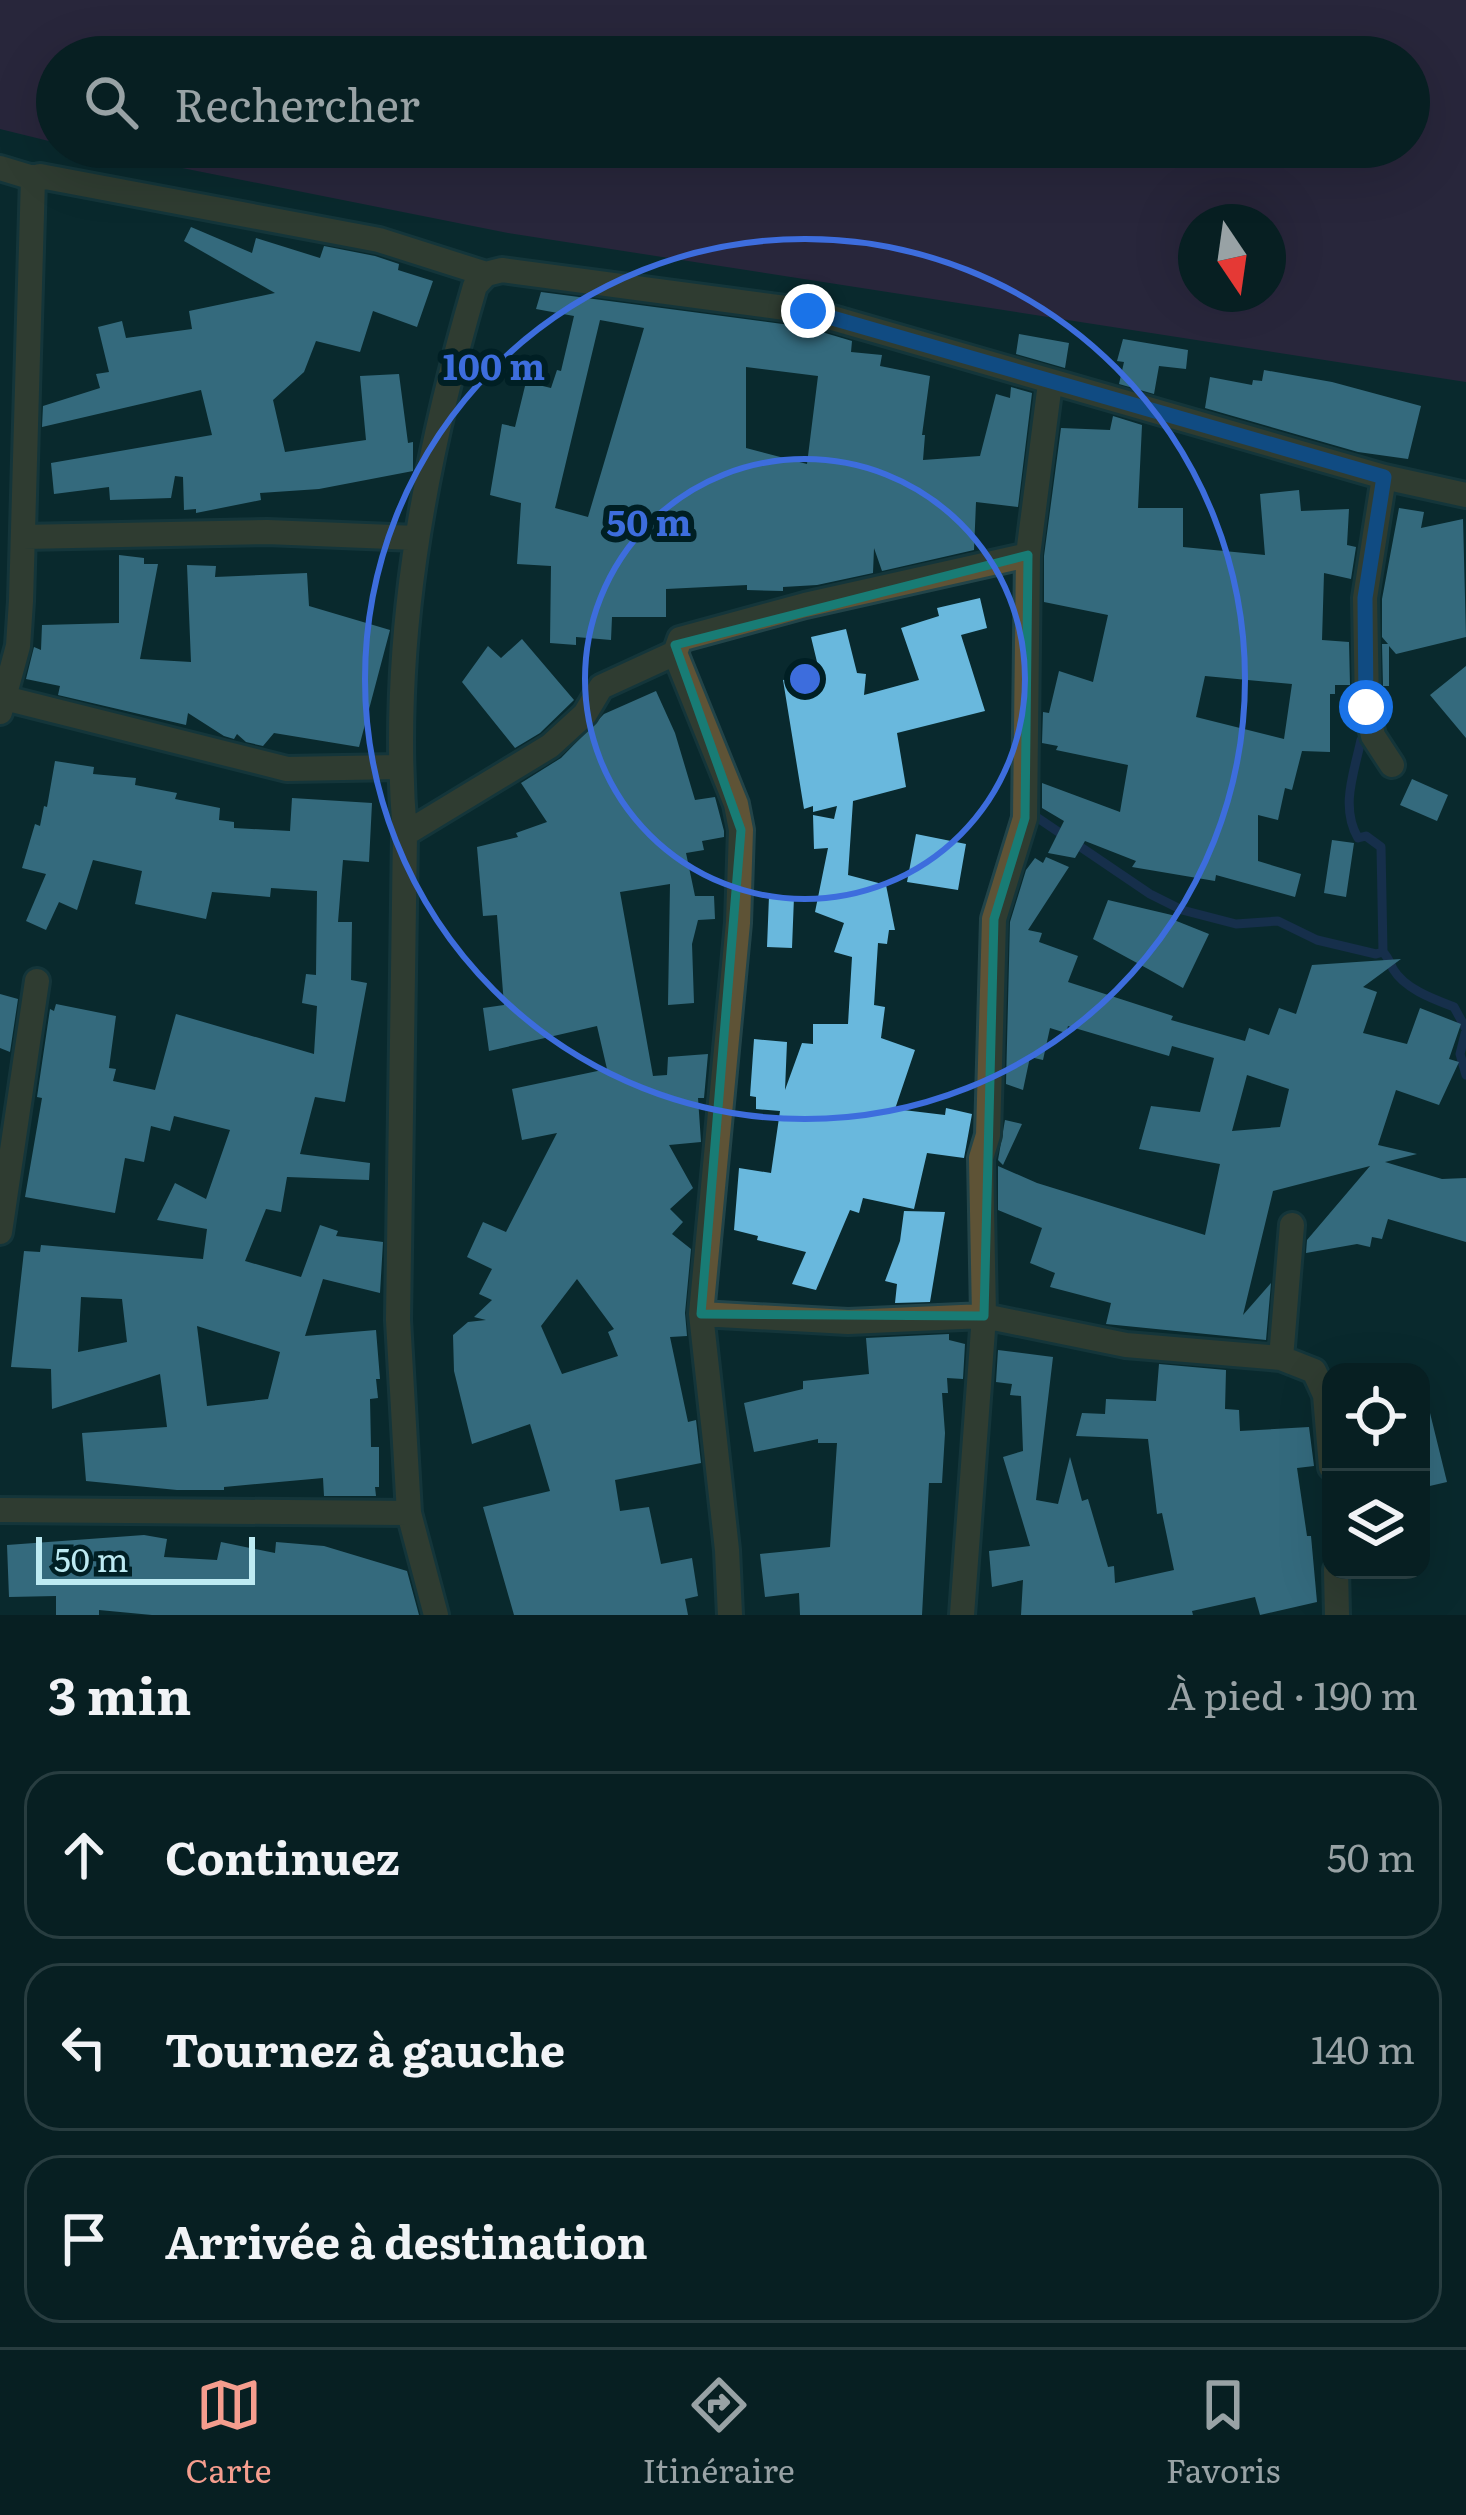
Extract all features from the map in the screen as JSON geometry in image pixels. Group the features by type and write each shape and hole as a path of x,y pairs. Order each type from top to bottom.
{"street":[{"path":"0,168 33,178 379,240 486,274 502,270 808,311 1384,477 1466,495"},
{"path":"33,178 18,646 2,702 287,769 399,767"},
{"path":"436,1615 410,1513 398,1320 405,834 399,767 407,601 416,538 447,381 475,286 486,274"},
{"path":"962,1615 984,1316 981,1158 988,1135 994,919 1025,818 1028,555 1050,383"},
{"path":"1384,477 1365,598 1366,707 1373,736 1392,765"},
{"path":"23,537 267,532 416,538"},
{"path":"730,1615 700,1314 738,923 741,830 736,804 675,653 680,639 805,605 1028,555"},
{"path":"405,834 550,746 585,714 602,687 675,653"},
{"path":"0,1232 37,981"},
{"path":"1281,1358 1292,1225"},
{"path":"700,1314 848,1322 984,1316 1126,1346 1281,1358 1314,1371 1322,1388"},
{"path":"0,1510 410,1513"},
{"path":"1336,1579 1337,1615"}],"highlighted area":[{"path":"1028,555 1025,818 994,919 984,1316 701,1314 741,830 675,645"}],"shaded area":[{"path":"0,0 1466,0 1466,382 508,233 182,168 1430,168 1430,36 36,36 36,138 0,129"}],"building":[{"path":"191,227 252,253 256,238 320,258 324,246 375,256 399,264 398,270 433,281 417,327 373,311 360,352 316,341 304,372 273,400 285,452 366,440 360,376 399,374 408,443 413,442 413,471 319,489 260,493 261,500 196,513 196,509 184,510 183,477 175,476 171,498 110,500 109,487 54,494 51,463 212,435 201,390 42,427 43,406 100,388 96,374 109,372 98,327 122,321 126,338 192,329 189,311 275,293 184,241"},
{"path":"541,292 805,327 852,341 851,352 882,355 880,366 930,376 923,460 980,456 996,394 1010,398 1011,387 1032,393 1018,507 976,502 974,550 882,571 874,548 873,573 783,587 783,591 747,590 747,585 666,589 666,617 612,617 611,640 576,637 576,645 550,643 551,566 517,564 521,503 490,495 502,424 515,427 526,382 551,388 557,370 561,371 574,316 536,309","holes":["600,320 644,328 588,517 555,508","746,367 818,376 807,464 746,448"]},
{"path":"1019,334 1069,343 1065,368 1016,354"},
{"path":"1123,339 1188,350 1186,369 1159,366 1154,394 1119,384 1124,362 1117,361"},
{"path":"1264,370 1421,406 1408,459 1358,452 1205,408 1210,377 1252,385 1253,380 1262,381"},
{"path":"1113,416 1142,425 1138,508 1183,508 1183,547 1265,555 1260,494 1299,490 1301,511 1349,509 1347,545 1356,547 1351,579 1324,573 1322,640 1349,642 1350,685 1335,685 1335,694 1330,694 1330,752 1302,751 1292,790 1285,788 1278,820 1258,815 1258,861 1301,874 1295,897 1216,875 1215,881 1132,867 1136,861 1085,841 1075,858 1048,853 1064,821 1042,808 1042,783 1120,812 1128,765 1042,743 1043,712 1049,713 1059,671 1093,682 1108,615 1044,602 1044,556 1061,428 1110,430","holes":["1205,676 1292,684 1284,739 1196,717"]},
{"path":"1399,508 1424,512 1421,528 1463,519 1466,637 1396,654 1389,646 1389,686 1383,686 1382,644 1388,644 1382,637 1382,599"},
{"path":"119,555 158,564 140,659 191,662 187,565 216,566 215,577 307,573 309,606 390,630 359,747 274,733 263,746 237,734 234,739 224,736 188,713 186,725 58,695 60,686 26,679 34,647 41,650 42,625 119,623"},
{"path":"980,598 987,628 961,635 985,711 897,733 906,787 853,801 848,875 886,885 895,930 889,930 887,944 878,943 874,1005 885,1007 881,1038 915,1050 895,1109 945,1115 946,1108 972,1114 964,1158 927,1153 914,1209 863,1198 859,1213 850,1210 816,1290 792,1284 806,1252 734,1230 739,1168 771,1173 780,1111 756,1109 756,1097 750,1096 754,1039 787,1042 785,1090 802,1043 813,1044 813,1024 848,1024 852,957 834,952 844,923 815,912 828,848 814,849 813,815 834,819 837,806 813,812 813,806 804,809 783,680 797,677 794,666 817,662 811,637 846,629 857,673 866,674 864,695 919,680 901,628 939,616 937,608"},
{"path":"522,639 574,700 540,733 515,748 462,682 488,646 501,658"},
{"path":"1466,666 1466,738 1430,695"},
{"path":"656,691 675,733 695,800 715,797 724,831 724,837 702,841 704,850 686,853 695,896 714,896 715,919 698,920 692,944 694,1003 668,1005 670,884 620,892 653,1076 667,1075 668,1057 708,1054 704,1098 698,1098 701,1142 669,1145 693,1188 670,1209 683,1222 672,1234 691,1249 687,1336 670,1337 688,1422 696,1420 701,1463 615,1480 620,1511 649,1507 661,1564 692,1558 698,1596 685,1599 688,1615 514,1615 483,1507 550,1491 530,1424 472,1444 454,1371 453,1335 468,1322 486,1320 474,1317 492,1300 479,1294 492,1269 467,1257 483,1222 506,1232 557,1133 522,1140 512,1089 607,1069 597,1026 489,1051 483,1008 504,1005 497,915 483,916 477,847 518,837 516,833 547,822 521,783 561,758 604,714","holes":["577,1279 614,1329 608,1332 618,1356 562,1374 541,1326"]},
{"path":"55,761 94,767 93,774 136,778 135,785 220,808 219,820 234,822 234,828 290,831 292,798 372,803 369,862 343,860 338,922 352,922 351,980 367,983 345,1102 315,1097 300,1154 370,1163 369,1180 287,1177 281,1212 266,1209 245,1261 301,1277 320,1225 338,1231 336,1236 383,1242 380,1293 323,1279 305,1336 376,1330 380,1379 376,1379 378,1398 370,1399 371,1447 379,1447 376,1496 324,1496 323,1478 224,1490 86,1481 82,1433 167,1427 160,1374 52,1409 51,1369 11,1367 24,1251 40,1252 41,1245 203,1259 207,1229 157,1220 175,1183 206,1199 230,1130 174,1116 170,1131 151,1126 144,1162 125,1158 115,1213 25,1197 42,1098 37,1097 50,1009 54,1011 56,1004 116,1016 109,1068 116,1069 113,1081 155,1090 176,1014 314,1054 317,1006 302,1003 306,974 316,975 317,891 271,888 270,897 212,892 206,919 135,904 142,871 93,860 77,910 59,902 46,930 26,921 46,874 22,868 35,824 40,826","holes":["81,1297 122,1299 127,1342 78,1352","197,1326 280,1352 268,1399 207,1406"]},
{"path":"1412,779 1448,795 1437,821 1400,805"},
{"path":"916,834 966,844 958,890 907,882"},
{"path":"1332,840 1354,843 1346,897 1324,893"},
{"path":"1046,857 1069,867 1028,930 1042,933 1039,942 1078,956 1068,982 1245,1041 1249,1028 1269,1035 1279,1008 1296,1014 1312,965 1401,959 1363,987 1377,992 1363,1033 1407,1044 1420,1008 1461,1024 1449,1059 1459,1062 1439,1105 1396,1090 1378,1145 1417,1154 1385,1162 1442,1179 1466,1178 1466,1242 1388,1219 1382,1239 1372,1237 1370,1247 1357,1244 1306,1253 1307,1240 1370,1166 1273,1191 1243,1315 1271,1283 1266,1340 1106,1324 1111,1303 1050,1287 1055,1273 1030,1263 1042,1228 998,1210 998,1166 1037,1183 1205,1235 1220,1164 1139,1149 1151,1106 1200,1112 1214,1058 1172,1046 1169,1056 1068,1026 1066,1033 1050,1028 1043,1060 1030,1057 1023,1090 1006,1084 1010,922 1026,870 1035,858 1043,863","holes":["1247,1075 1289,1089 1280,1127 1232,1131"]},
{"path":"769,896 794,897 792,948 767,947"},
{"path":"1108,900 1176,916 1174,920 1209,934 1183,988 1093,939"},
{"path":"0,994 18,999 10,1052 0,1048"},
{"path":"1005,1120 1022,1124 1003,1165 998,1160"},
{"path":"904,1211 945,1212 930,1302 895,1303 897,1284 885,1281 900,1241"},
{"path":"949,1334 949,1340 965,1344 963,1379 947,1378 948,1393 942,1393 942,1483 929,1483 922,1615 800,1615 799,1593 765,1597 760,1554 830,1547 837,1443 818,1443 818,1439 754,1452 744,1403 803,1389 803,1381 869,1374 866,1338"},
{"path":"998,1350 1053,1357 1036,1500 1058,1504 1070,1457 1108,1567 1114,1566 1115,1583 1174,1570 1162,1513 1157,1514 1148,1439 1076,1436 1082,1413 1105,1414 1106,1399 1156,1401 1159,1364 1226,1370 1225,1409 1239,1410 1240,1431 1309,1427 1314,1466 1297,1468 1307,1536 1311,1536 1317,1602 1260,1615 1255,1597 1192,1611 1193,1615 1021,1615 1023,1580 992,1587 989,1551 1030,1546 1003,1457 1023,1451 1021,1396 1010,1395 1012,1384 996,1382"},
{"path":"1430,1413 1447,1482 1430,1486"},
{"path":"144,1535 167,1539 164,1557 217,1560 221,1542 275,1553 276,1542 324,1546 407,1571 419,1615 152,1615 99,1610 99,1615 56,1615 56,1596 9,1597 7,1545"}],"waterway":[{"path":"1361,740 1350,814 1358,838 1366,836 1381,847 1383,952"},
{"path":"1029,812 1150,894 1182,910 1236,924 1278,921 1317,940 1383,952 1405,982 1454,1007 1466,1029"},
{"path":"1466,1030 1460,1054 1466,1075"}],"route":[{"path":"808,311 1384,477 1365,598 1366,707"}]}
